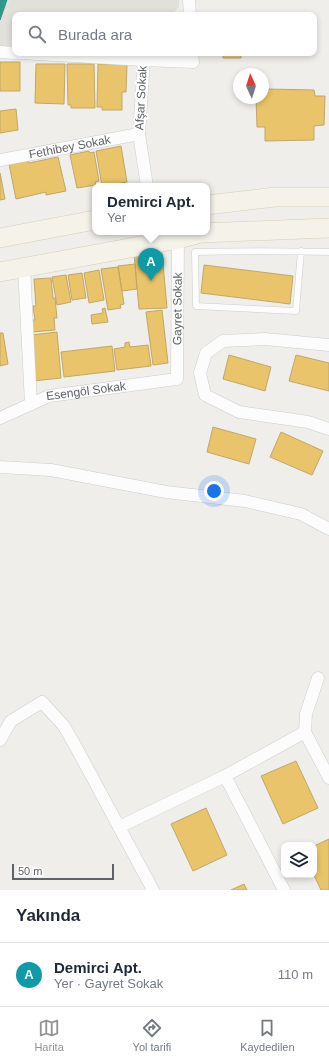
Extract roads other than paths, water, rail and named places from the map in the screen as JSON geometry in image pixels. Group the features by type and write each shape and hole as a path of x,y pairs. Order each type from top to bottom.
{"main road":[{"path":"210,205 275,198 329,197"},
{"path":"0,238 92,221"},
{"path":"210,233 329,228"},
{"path":"0,272 193,235"}],"street":[{"path":"189,0 190,12"},
{"path":"0,52 12,53"},
{"name":"Afşar Sokak","path":"73,56 144,60 139,134 147,183"},
{"path":"144,60 193,62 192,56"},
{"name":"Fethibey Sokak","path":"0,160 139,134"},
{"name":"Gayret Sokak","path":"177,379 178,239"},
{"path":"24,267 32,404"},
{"path":"329,345 265,339 223,341 206,353 200,372 205,395 239,412 308,422 329,429"},
{"name":"Esengöl Sokak","path":"0,418 49,396 177,379"},
{"path":"0,467 51,470 166,492 245,500 300,514 329,529"},
{"path":"319,678 306,714 305,732 329,778"},
{"path":"0,740 11,721 42,702 64,726 153,890"},
{"path":"120,827 225,776 305,732"},
{"path":"225,776 284,890"}],"lane":[{"path":"301,251 296,311 196,306 196,252 301,251 329,252"}],"place":[{"name":"Demirci Apt.","path":"151,281"}]}
